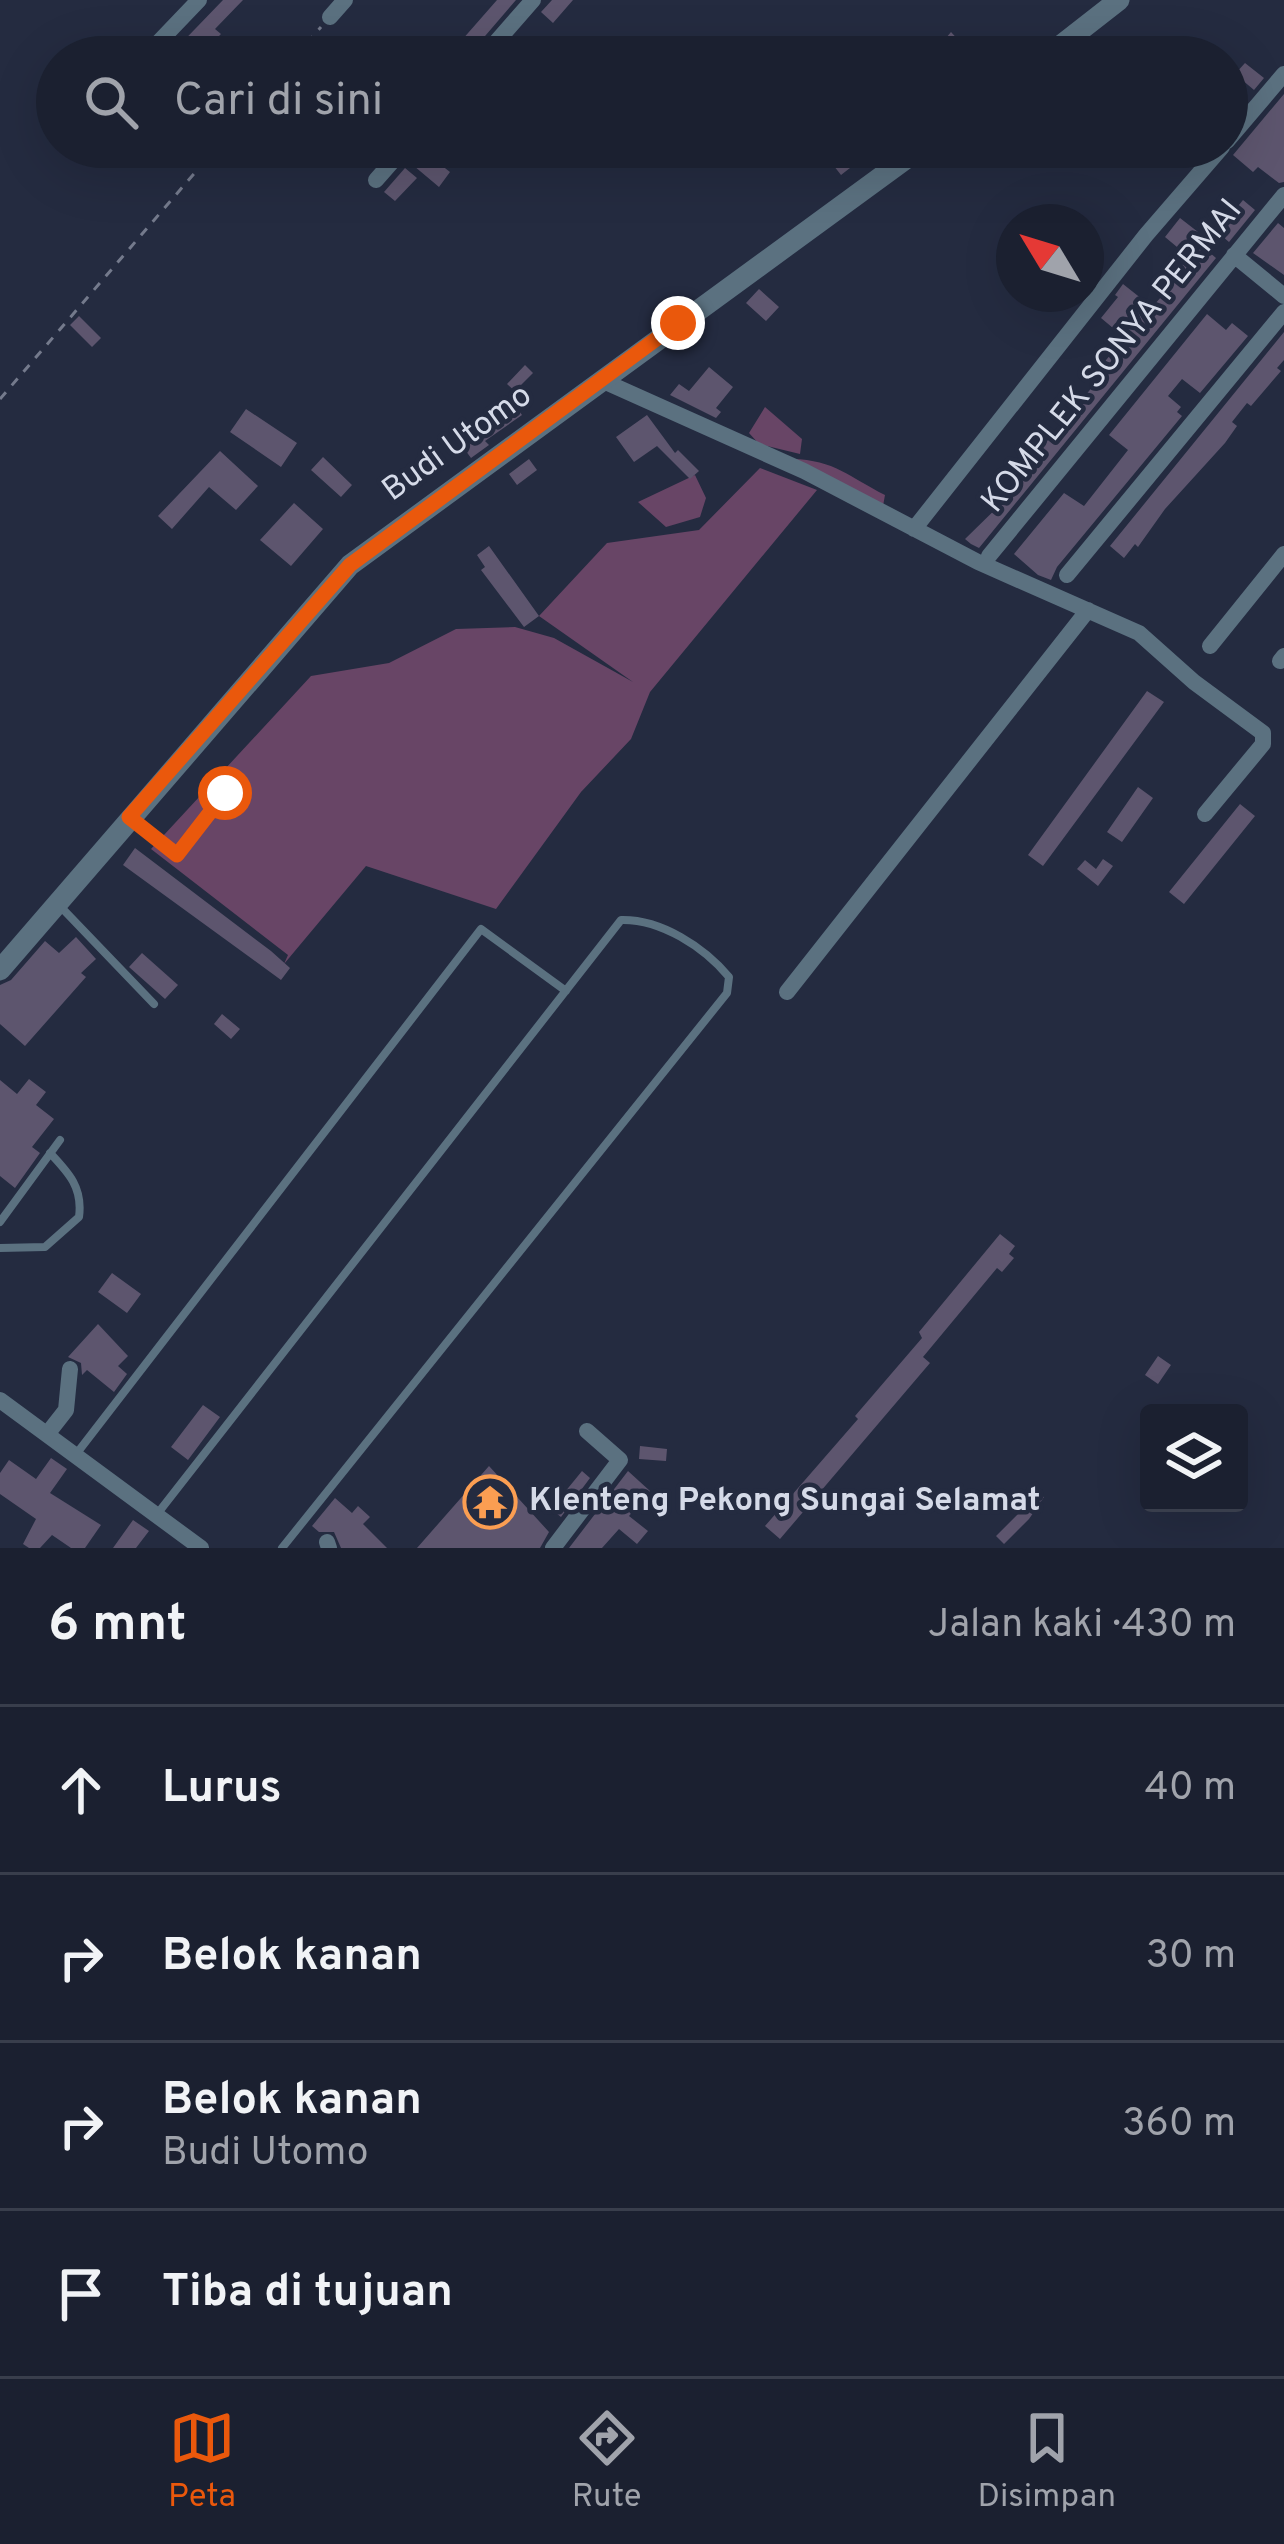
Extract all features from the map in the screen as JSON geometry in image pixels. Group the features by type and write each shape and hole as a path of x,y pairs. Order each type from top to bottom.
{"street":[{"path":"165,36 199,0"},
{"path":"330,16 345,0"},
{"path":"501,36 532,0"},
{"path":"1073,36 1119,0"},
{"path":"1248,116 1284,74"},
{"path":"376,180 387,168"},
{"name":"Budi Utomo","path":"0,970 57,903 118,846 129,817 350,565 893,168"},
{"path":"914,529 1203,168"},
{"name":"KOMPLEK SONYA PERMAI","path":"989,556 1284,195"},
{"path":"1234,255 1284,296"},
{"path":"1067,575 1284,312"},
{"path":"601,380 803,471 914,529 1139,633 1194,682 1263,733 1263,744 1205,814"},
{"path":"1210,646 1284,554"},
{"path":"787,992 1088,610"},
{"path":"51,1430 65,1410 70,1370"},
{"path":"0,1400 51,1430 201,1548"},
{"path":"553,1548 620,1460 586,1431"}],"lane":[{"path":"129,817 177,855 225,793"},
{"path":"57,903 154,1004"},
{"path":"157,1514 622,920 659,923 720,966 729,977 727,993 282,1548"},
{"path":"76,1454 481,929 566,991"},
{"path":"0,1222 60,1140"},
{"path":"0,1248 46,1247 79,1217 81,1203 75,1183 50,1154"}],"path":[{"path":"313,36 330,16"},
{"path":"0,398 199,168"}],"shaded area":[{"path":"765,407 802,439 800,454 759,444 749,433"},
{"path":"792,459 841,471 885,495 883,506"},
{"path":"760,468 817,490 650,692 631,739 581,792 496,909 366,866 284,964 288,955 151,849 311,676 389,663 456,629 515,627 554,638 633,682 539,616 607,543 699,530"},
{"path":"695,475 706,498 700,517 666,527 638,502"}],"building":[{"path":"223,0 243,0 215,29 219,36 188,36"},
{"path":"497,0 516,0 485,36 465,36"},
{"path":"552,0 573,0 553,23 541,12"},
{"path":"1248,65 1264,78 1254,90 1248,85"},
{"path":"1284,94 1284,182 1258,167 1253,172 1248,168 1248,137"},
{"path":"405,168 417,178 395,201 384,192"},
{"path":"416,168 450,172 439,187"},
{"path":"1243,200 1255,210 1229,242 1217,232"},
{"path":"1180,218 1207,239 1202,246 1216,258 979,548 971,544 965,539 1010,495 1007,492 1089,391 1104,370 1100,367 1125,338 1101,318 1123,284 1152,307 1174,283 1170,280 1189,257 1165,237"},
{"path":"1278,223 1284,228 1284,275 1253,253"},
{"path":"759,289 779,307 766,321 746,303"},
{"path":"1207,314 1226,330 1232,323 1248,336 1200,393 1182,379 1168,396 1181,407 1177,412 1182,416 1051,580 1038,575 1014,554 1064,493 1084,506 1128,450 1109,435"},
{"path":"79,316 101,338 92,347 70,325"},
{"path":"1284,332 1284,360 1277,368 1281,371 1251,406 1247,403 1232,422 1237,426 1225,443 1124,558 1110,546"},
{"path":"525,365 533,373 515,391 507,384"},
{"path":"709,367 733,387 716,408 721,412 716,418 670,395 679,384 689,391"},
{"path":"512,401 522,415 485,441 489,445 471,458 457,439"},
{"path":"246,409 297,443 281,467 230,432"},
{"path":"647,415 675,453 678,450 699,471 690,479 657,446 634,462 616,437"},
{"path":"220,451 258,486 236,510 209,487 172,529 158,516"},
{"path":"323,457 352,485 341,497 311,470"},
{"path":"529,459 537,470 517,485 509,474"},
{"path":"294,503 323,529 291,566 260,540"},
{"path":"489,546 539,616 524,627 481,570 485,567 477,555"},
{"path":"1147,691 1164,702 1043,866 1028,855"},
{"path":"1138,787 1153,798 1122,842 1107,832"},
{"path":"1240,804 1255,816 1184,904 1169,892"},
{"path":"135,848 290,968 281,980 123,865"},
{"path":"1103,859 1113,866 1098,886 1077,869 1085,860 1096,869"},
{"path":"76,937 96,959 81,973 86,977 25,1046 0,1024 0,985 11,980 45,941 59,953"},
{"path":"142,953 178,985 165,999 129,967"},
{"path":"222,1014 240,1029 231,1039 214,1024"},
{"path":"29,1079 46,1092 36,1105 54,1119 32,1147 40,1153 15,1188 0,1176 0,1080 17,1094"},
{"path":"1000,1234 1015,1246 1009,1254 1014,1258 1002,1272 997,1268 923,1357 930,1363 780,1539 765,1526 858,1419 855,1416 922,1338 919,1332"},
{"path":"112,1273 141,1294 127,1313 98,1292"},
{"path":"98,1324 128,1356 118,1366 127,1374 114,1392 87,1370 82,1375 81,1363 68,1357"},
{"path":"1158,1356 1171,1365 1158,1384 1145,1375"},
{"path":"203,1405 220,1417 188,1460 171,1447"},
{"path":"640,1446 667,1449 666,1461 639,1459"},
{"path":"51,1458 67,1469 50,1493 101,1525 85,1548 71,1548 52,1535 40,1548 29,1548 23,1544 36,1519 0,1494 0,1473 9,1460 36,1479"},
{"name":"Klenteng Pekong Sungai Selamat","path":"489,1466 549,1532 540,1548 417,1548"},
{"path":"582,1471 590,1478 561,1517 551,1509"},
{"path":"628,1471 650,1491 629,1516 648,1531 637,1544 619,1529 602,1548 569,1548"},
{"path":"1032,1493 1044,1497 1004,1544 996,1536"},
{"path":"335,1498 352,1513 358,1506 370,1517 363,1524 387,1548 341,1548 334,1532 319,1532 312,1526"},
{"path":"133,1520 149,1531 136,1548 113,1548"}],"place":[{"name":"Klenteng Pekong Sungai Selamat","path":"490,1502"}],"route":[{"path":"225,793 177,855 129,817 350,565 678,323"}]}
